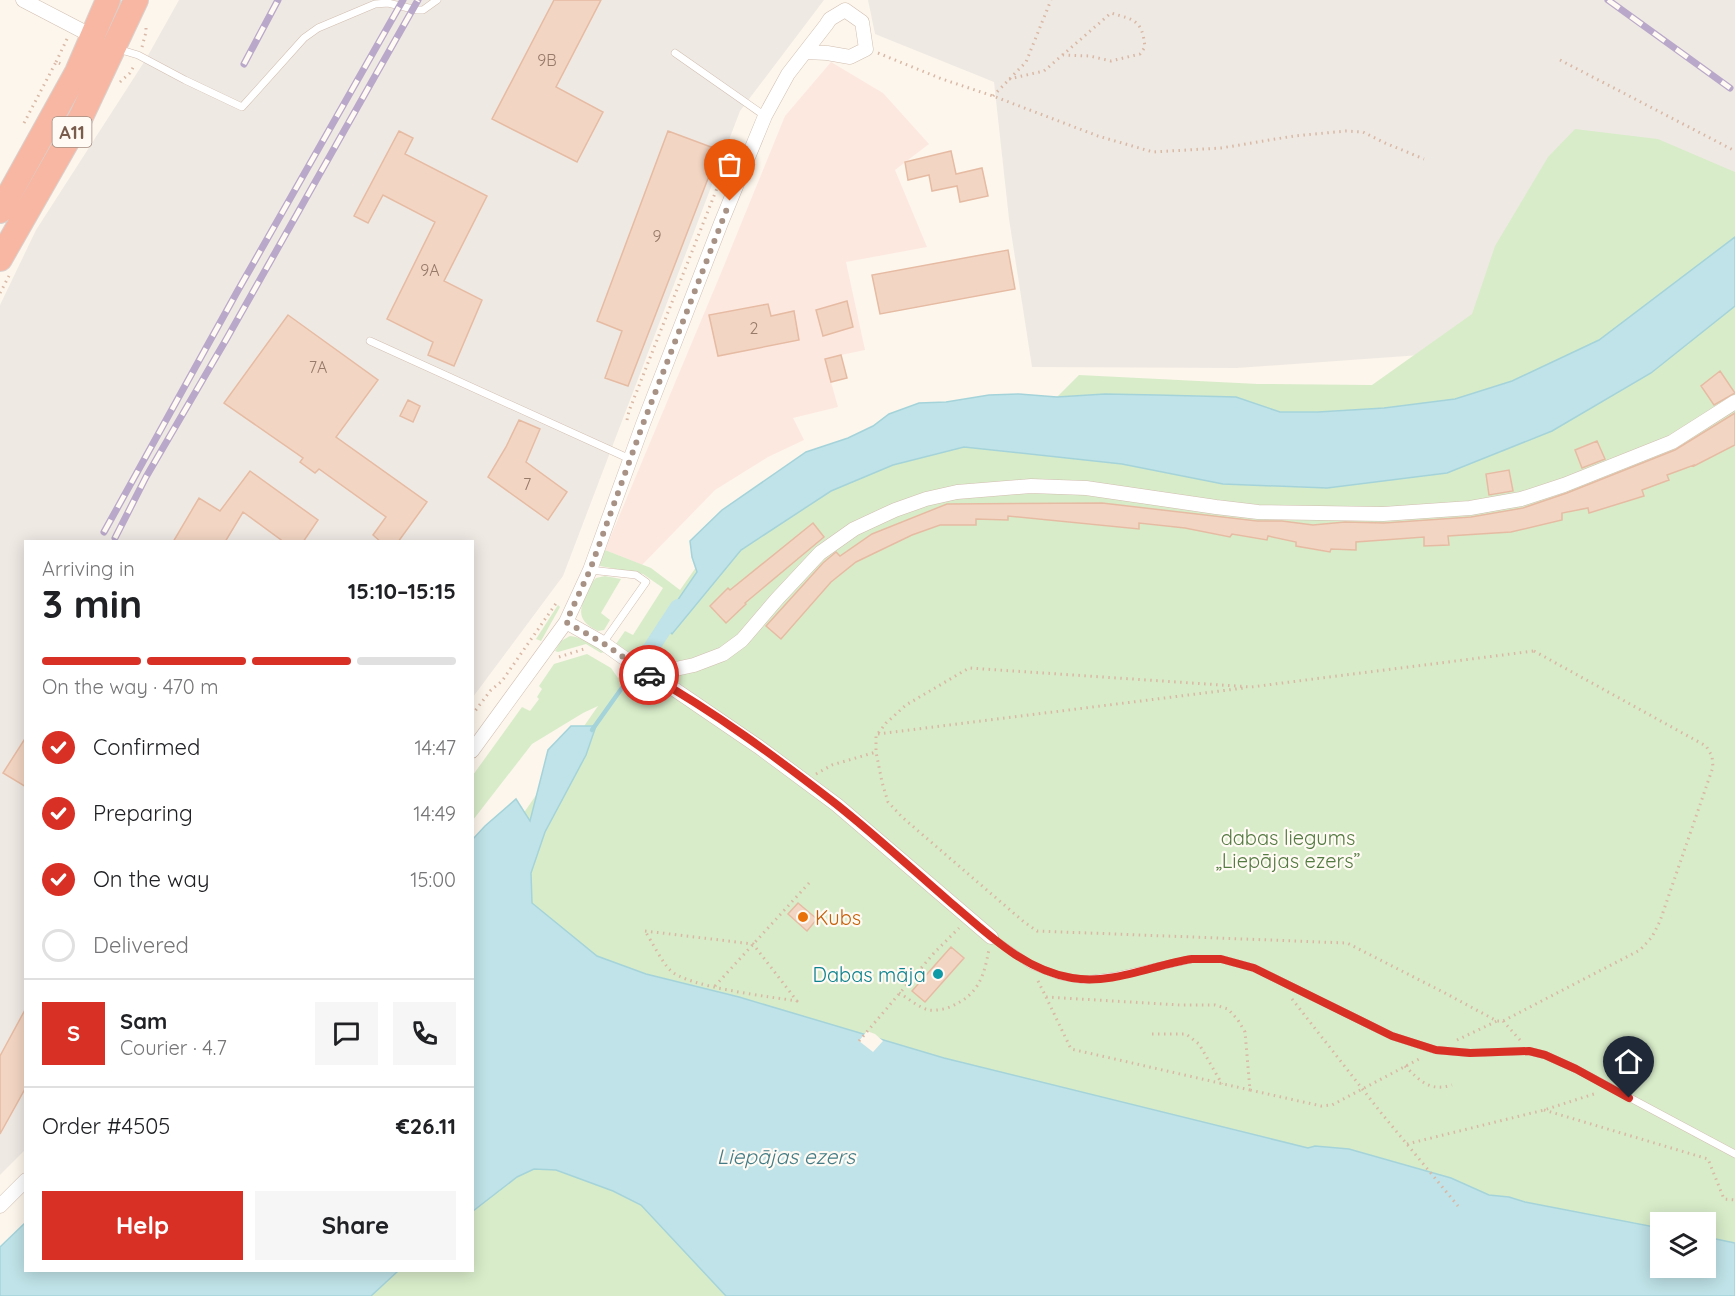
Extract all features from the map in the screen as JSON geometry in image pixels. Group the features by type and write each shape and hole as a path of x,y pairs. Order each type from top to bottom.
{"highway":[{"name":"A11","path":"0,259 81,117 103,42 108,0"},
{"name":"A11","path":"0,211 77,72 136,0"}],"street":[{"path":"23,0 103,42"},
{"path":"474,748 566,622 590,570 630,459 765,116 788,74 830,19 844,10 862,22 866,49 850,57 827,52 805,52"},
{"path":"648,675 694,665 723,654 742,640 820,553 854,529 926,499 957,492 1031,486 1086,488 1258,512 1383,514 1470,508 1521,499 1564,485 1672,442 1735,402"},
{"path":"566,622 597,647 674,689 807,782 991,937"},
{"path":"0,1206 24,1182"}],"lane":[{"path":"103,42 138,55 242,107 304,38 318,28 375,4 388,3 423,10 437,0"},
{"path":"675,53 765,116"},
{"path":"370,341 630,459"},
{"path":"590,570 636,575 646,582 597,647"},
{"path":"991,937 1031,965 1060,976 1084,980 1116,976 1180,961 1205,958 1228,960 1254,968 1392,1036 1436,1050 1470,1053 1529,1051 1545,1055 1576,1069 1735,1154"}],"path":[{"path":"993,96 1026,62 1051,0"},
{"path":"1009,80 1044,71 1110,13 1133,20 1143,30 1145,47 1140,54 1110,61 1090,56 1063,55"},
{"path":"866,49 942,80 993,96 1098,136 1153,152 1221,148 1346,131 1363,132 1424,159"},
{"path":"1560,60 1735,151"},
{"path":"21,129 53,68"},
{"path":"474,712 501,681 530,641"},
{"path":"556,658 597,647"},
{"path":"878,734 1534,651 1706,746 1712,756 1713,767 1660,921 1652,938 1641,950 1503,1021 1497,1021 1436,1050 1332,1105 1321,1106 1071,1048 1031,965"},
{"path":"1251,687 969,668 906,705 886,723 876,736 876,752 882,782 888,802 1037,931 1347,943 1497,1021"},
{"path":"807,782 818,772 832,765 876,752"},
{"path":"715,986 810,882"},
{"path":"859,1041 934,953 969,918"},
{"path":"645,931 753,944 797,1001 747,994 688,980 671,971 645,931"},
{"path":"899,993 928,1010 945,1009 961,1002 975,990 984,974 991,937"},
{"path":"1276,979 1458,1206"},
{"path":"1046,997 1215,1005 1228,1009 1245,1032 1250,1090"},
{"path":"1503,1021 1529,1051"},
{"path":"1152,1034 1186,1034 1199,1044 1222,1084"},
{"path":"1405,1066 1424,1084 1443,1088 1452,1085"},
{"path":"1407,1144 1544,1110 1611,1088"},
{"path":"1544,1110 1708,1159 1724,1199 1735,1200"}],"shaded area":[{"path":"179,0 824,0 740,111 563,576 474,696 474,540 24,540 24,1151 0,1175 0,305 36,230 146,59"},
{"path":"868,0 1735,0 1735,197 1505,349 1237,368 1032,367 1009,219 994,82 875,34"},
{"path":"831,62 883,93 929,144 895,170 927,247 846,262 865,350 841,355 847,378 831,382 838,407 793,418 804,440 768,457 715,490 642,565 605,550 785,116"}],"green space":[{"name":"dabas liegums „Liepājas ezers”","path":"1575,129 1658,139 1735,172 1735,1296 45,1296 69,1272 474,1272 474,885 598,706 532,744 474,819 474,774 522,707 530,711 539,699 537,697 542,689 539,686 554,664 587,654 611,668 618,678 634,656 616,644 625,631 633,635 663,588 643,574 600,566 599,561 605,550 651,568 680,590 711,546 881,447 1250,402 1236,397 1105,394 1057,397 1079,375 1258,384 1372,385 1472,314 1495,246 1548,157"},
{"path":"605,576 621,579 601,613 610,620 604,630 598,631 584,621 581,609 593,581"},
{"path":"558,605 560,607 541,641 536,639"},
{"path":"570,636 584,640 604,652 601,653 586,644 555,651 561,641"}],"water":[{"path":"1735,237 1735,306 1651,373 1552,431 1447,473 1327,488 1223,484 1122,464 964,447 893,465 831,491 741,550 672,634 667,629 664,620 697,572 690,541 722,510 806,452 848,438 873,426 889,414 919,403 1019,394 1057,397 1105,394 1236,397 1280,412 1384,408 1455,399 1512,381 1599,340"},
{"name":"Liepājas ezers","path":"571,726 596,726 586,755 545,832 531,873 532,903 597,956 646,974 739,997 944,1058 1308,1148 1315,1146 1349,1149 1451,1178 1489,1195 1509,1197 1650,1226 1650,1278 1716,1278 1716,1239 1735,1243 1735,1296 726,1296 641,1205 613,1191 556,1170 534,1169 517,1177 474,1210 474,838 516,799 530,821 548,750"},
{"path":"24,1224 24,1272 397,1272 371,1296 0,1296 0,1247"}],"pier":[{"path":"867,1031 883,1041 873,1052 859,1041"}],"building":[{"path":"554,0 601,0 556,87 603,112 577,162 492,119"},
{"path":"399,131 413,138 405,154 487,196 444,281 482,300 454,366 428,355 433,342 387,319 435,222 383,195 368,223 354,216"},
{"path":"668,131 719,150 628,386 605,378 622,331 597,321"},
{"path":"951,151 956,174 982,168 988,196 960,202 957,186 932,191 929,175 908,180 905,162"},
{"path":"1008,250 1015,289 880,314 872,275"},
{"path":"847,301 853,327 823,336 816,310"},
{"path":"768,304 771,316 794,311 799,340 718,356 709,315"},
{"path":"288,315 378,380 336,437 427,502 399,540 379,540 373,535 386,517 319,469 315,473 300,462 303,458 224,403"},
{"path":"841,355 847,378 831,382 825,359"},
{"path":"1720,371 1735,393 1714,405 1701,386"},
{"path":"408,400 420,406 413,422 400,416"},
{"path":"1735,413 1735,445 1694,466 1667,475 1669,480 1642,490 1644,496 1589,513 1588,508 1562,513 1562,520 1511,532 1448,536 1449,545 1424,546 1424,537 1356,542 1356,550 1331,549 1330,552 1296,546 1296,542 1268,536 1267,540 1232,534 1230,537 1185,528 1139,523 1139,529 1008,516 1008,520 976,519 976,525 940,525 912,535 856,562 831,582 781,639 766,626 823,563 836,552 840,556 872,534 947,504 1102,503 1257,521 1313,525 1471,517 1523,508 1567,493 1675,450"},
{"path":"519,420 540,429 526,462 567,492 548,520 488,477"},
{"path":"1597,441 1605,459 1582,468 1575,450"},
{"path":"1509,470 1513,491 1489,495 1486,474"},
{"path":"250,471 318,520 304,540 281,540 243,512 226,540 174,540 199,498 220,511"},
{"path":"813,523 824,537 745,603 726,623 710,606 728,588 730,590"},
{"path":"24,740 24,786 3,773"},
{"name":"Kubs","path":"798,903 817,919 807,931 788,914"},
{"name":"Dabas māja","path":"951,947 964,958 925,1002 912,991"},
{"path":"24,1012 24,1091 0,1134 0,1056"}],"waterway":[{"path":"644,659 678,607"},
{"path":"592,730 629,678"}],"railway":[{"path":"244,64 278,0"},
{"path":"104,532 403,0"},
{"path":"115,538 146,477 418,0"},
{"path":"1608,0 1730,88"}],"way so far":[{"path":"649,675 603,643 566,622 590,570 643,424 730,201"}],"place":[{"name":"Kubs","path":"803,917"},
{"name":"Dabas māja","path":"938,974"}],"route":[{"path":"649,675 674,689 759,747 837,805 991,937 1031,965 1060,976 1084,980 1133,973 1192,959 1228,960 1254,968 1392,1036 1436,1050 1454,1053 1529,1051 1545,1055 1629,1098"}]}
